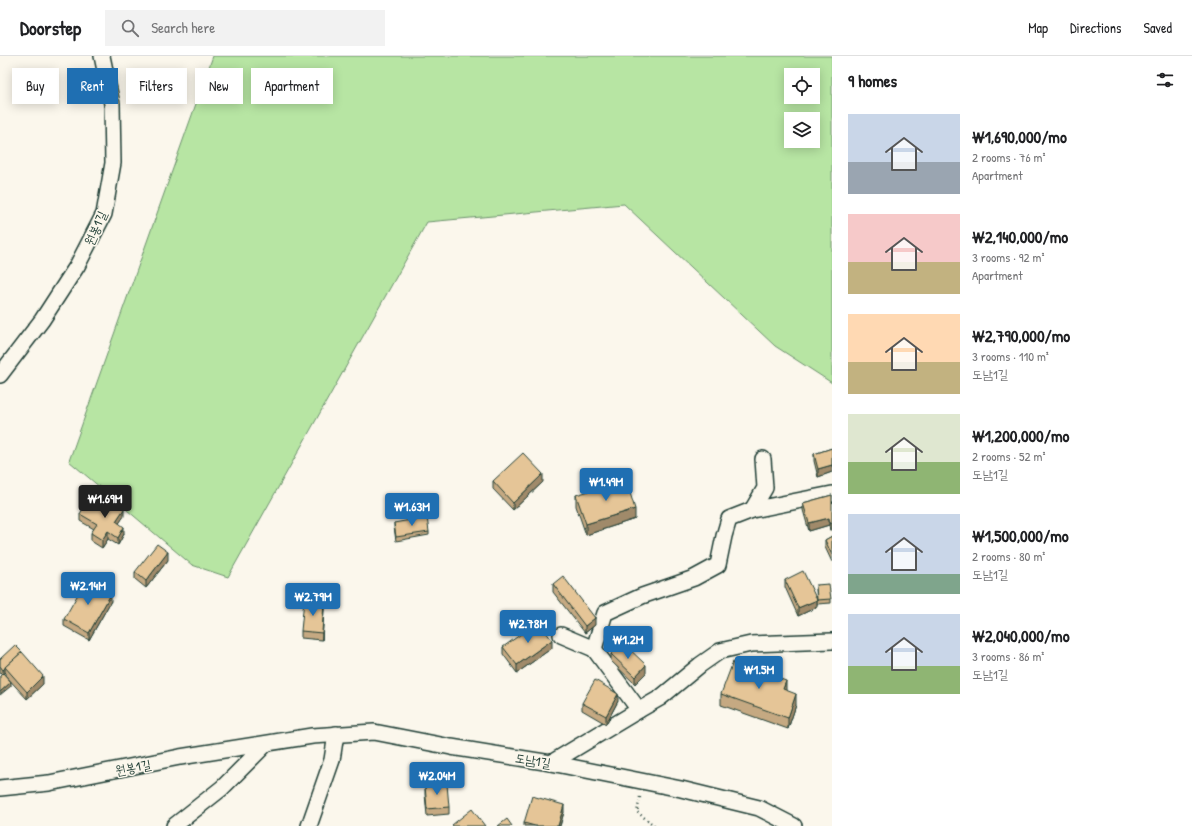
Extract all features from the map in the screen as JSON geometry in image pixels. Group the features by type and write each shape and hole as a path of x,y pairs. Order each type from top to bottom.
{"street":[{"name":"원봉1길","path":"0,375 42,320 73,272 104,214 113,163 112,104 102,56"},
{"path":"752,510 765,488 763,459"},
{"path":"594,649 605,613 642,596 694,578 718,565 729,519 752,510 832,494"},
{"path":"561,635 594,649 639,710"},
{"path":"551,762 660,698 700,665 720,651 751,644 832,641"},
{"name":"도남1길","path":"266,744 312,736 374,732 451,747 551,762 642,781 759,808 794,826"},
{"path":"310,826 332,760 336,734"},
{"name":"원봉1길","path":"0,788 49,783 180,758 266,744"},
{"path":"174,826 222,788 266,744"}],"path":[{"path":"642,781 637,812 654,826"}],"green space":[{"path":"213,56 832,56 832,383 775,346 624,204 427,222 228,577 192,565 69,461 196,104 243,104 243,68 209,68"}],"building":[{"path":"832,448 832,465 818,469 814,454"},
{"path":"523,453 543,474 513,503 493,481"},
{"path":"626,480 635,509 586,524 576,495"},
{"path":"832,495 832,523 830,523 829,518 809,523 803,503"},
{"path":"110,500 124,509 116,521 124,527 118,538 108,531 102,540 91,533 97,524 80,514 85,505 91,509 94,504 104,510"},
{"path":"427,517 429,532 396,537 394,523"},
{"path":"832,536 832,555 825,540"},
{"path":"157,544 168,552 146,581 135,572"},
{"path":"803,571 817,600 798,608 785,580"},
{"path":"563,576 595,618 585,626 553,584"},
{"path":"86,580 111,594 89,633 64,619"},
{"path":"829,584 831,599 817,600 816,585"},
{"path":"304,600 324,602 322,633 301,631"},
{"path":"538,622 552,640 517,665 503,647"},
{"path":"619,629 625,635 613,646 607,639"},
{"path":"622,642 646,665 635,677 611,654"},
{"path":"15,645 22,652 3,670 0,666 0,659"},
{"path":"22,652 43,676 27,692 5,667"},
{"path":"733,662 786,681 783,689 796,694 788,718 721,694"},
{"path":"3,673 11,682 0,692 0,676"},
{"path":"595,680 618,694 606,716 582,703"},
{"path":"447,784 449,807 427,809 425,786"},
{"path":"532,796 564,805 558,826 535,826 524,823"},
{"path":"472,809 485,826 452,825"},
{"path":"507,819 512,826 498,826"}]}
